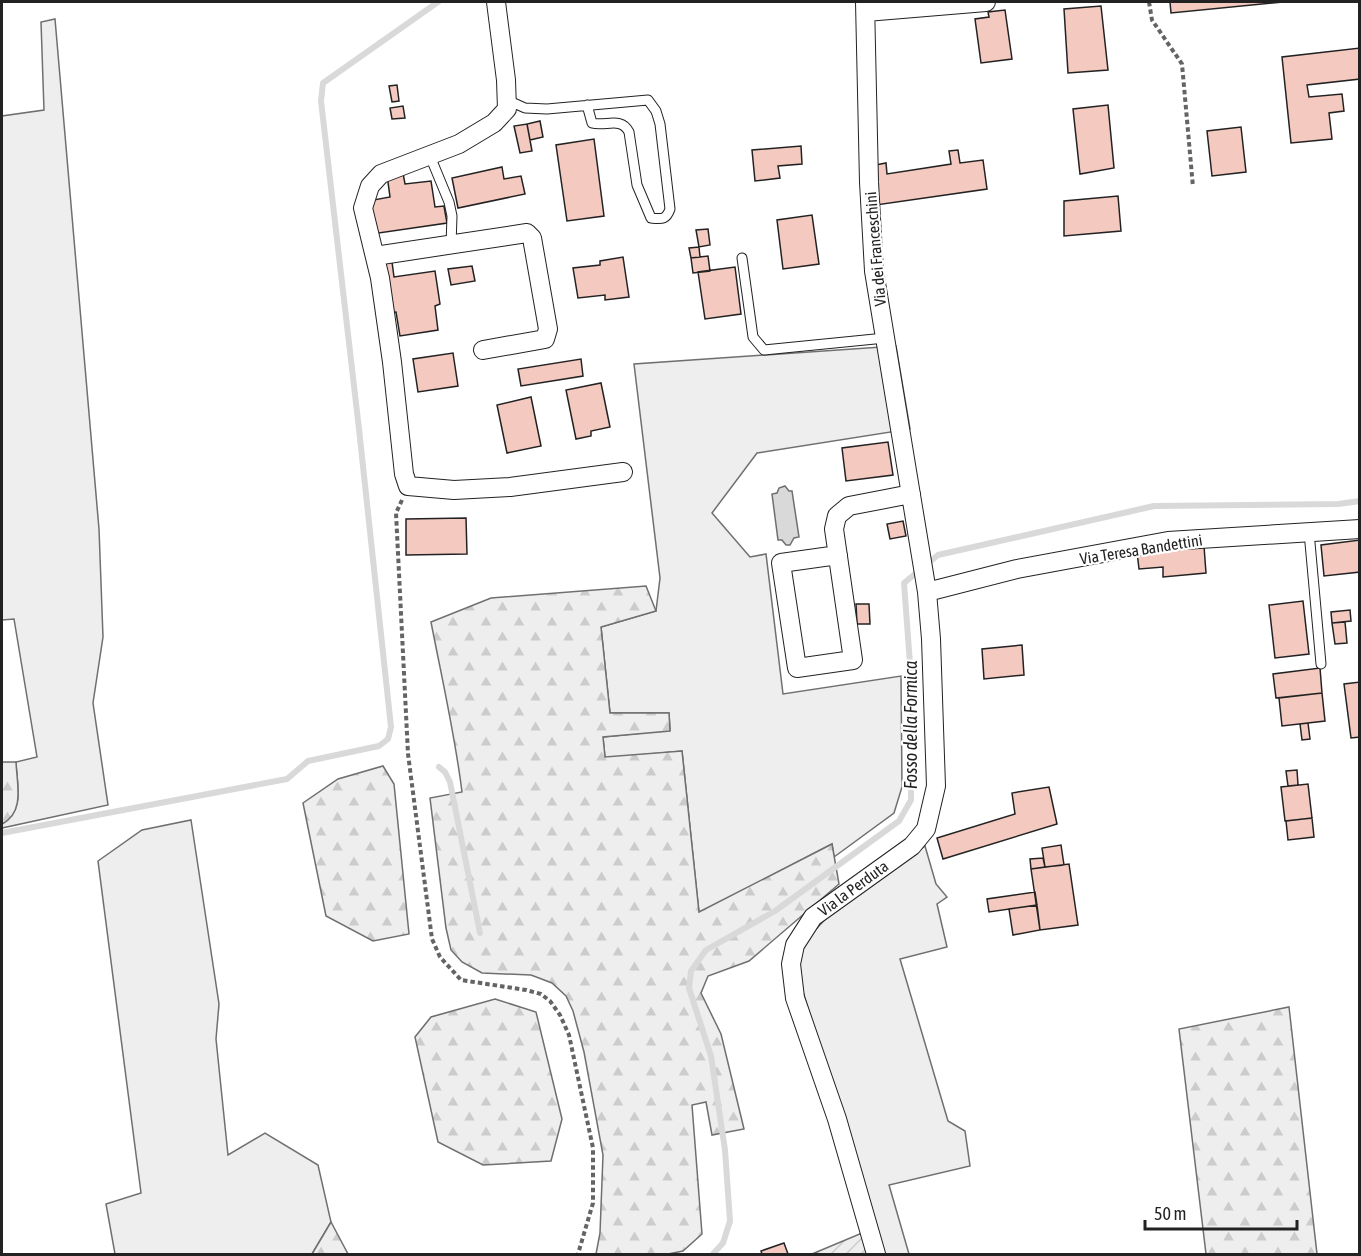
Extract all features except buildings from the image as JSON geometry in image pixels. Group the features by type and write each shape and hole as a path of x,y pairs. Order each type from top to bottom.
{"street":[{"path":"496,2 503,51 507,109 494,123 459,144 381,174 370,186 363,208 375,256 392,362 404,474 408,486 454,490 510,488 623,472"},
{"path":"865,7 986,2"},
{"name":"Via dei Franceschini","path":"865,7 869,182 874,271 927,592"},
{"path":"375,256 527,233 532,238 548,329 545,339 483,350"},
{"path":"838,555 781,564 797,668 853,660 838,555 834,529 837,516 849,506 911,494"},
{"name":"Via Teresa Bandettini","path":"927,592 1017,569 1168,541 1359,528"},
{"name":"Via la Perduta","path":"876,1254 837,1119 795,998 791,964 795,945 813,917 912,846 926,829 936,786 931,639 927,592"}],"lane":[{"path":"507,100 525,108 547,109 587,105 648,100 656,111 660,124 670,209 667,217 651,218 637,184 629,132 626,126 618,123 592,123 589,120 587,105"},
{"path":"429,156 449,202 452,216 451,245"},
{"path":"742,258 753,337 765,350 885,338"},
{"path":"1309,532 1321,664"}],"path":[{"path":"1149,2 1152,21 1182,64 1193,187"},
{"path":"408,486 396,513 408,754 432,939 440,957 461,980 541,994 550,1000 560,1015 569,1035 593,1148 593,1203 578,1254"}],"green space":[{"path":"55,19 99,529 103,637 93,703 108,805 2,828 2,824 9,819 17,805 16,762 37,757 14,619 2,620 2,116 44,110 41,22"},
{"path":"896,346 910,429 757,453 712,513 750,557 766,554 783,694 901,676 902,787 894,813 834,857 832,844 699,913 682,751 605,758 603,737 670,730 669,713 610,713 601,627 656,611 660,578 634,364"},
{"path":"646,586 656,611 601,627 610,713 669,713 670,731 603,737 605,757 682,751 699,912 832,844 839,884 749,961 708,976 701,993 721,1034 744,1129 712,1135 706,1102 692,1105 702,1234 683,1251 668,1254 596,1254 600,1233 603,1155 584,1052 573,1011 566,996 552,983 531,975 482,973 462,962 451,950 446,928 430,798 462,792 431,622 491,598"},
{"path":"2,762 16,762 18,797 14,812 2,824"},
{"path":"383,766 394,784 409,934 373,941 326,916 303,803 338,779"},
{"path":"191,820 219,1004 216,1039 228,1155 265,1133 318,1165 331,1222 312,1254 115,1254 106,1204 141,1193 98,861 142,830"},
{"path":"925,846 936,884 947,897 937,904 947,947 900,959 948,1121 965,1131 970,1166 889,1185 909,1254 884,1254 800,982 797,964 805,941 831,913"},
{"path":"495,999 536,1012 562,1119 551,1161 483,1165 438,1142 415,1037 431,1017"},
{"path":"1289,1007 1317,1254 1206,1254 1179,1029"},
{"path":"331,1222 348,1254 312,1254"},
{"path":"862,1233 869,1254 812,1254"}],"shaded area":[{"path":"785,486 792,491 799,537 794,538 790,545 778,540 772,494"}],"waterway":[{"path":"2,833 287,779 308,761 379,746 388,739 391,727 321,101 323,83 438,2"},
{"name":"Fosso della Formica","path":"713,1254 723,1243 730,1221 725,1150 711,1056 689,988 691,971 706,950 775,911 899,821 911,800 912,691 904,583 938,555 1154,506 1338,504 1360,501"},
{"path":"439,767 445,772 450,782 480,933"}]}
